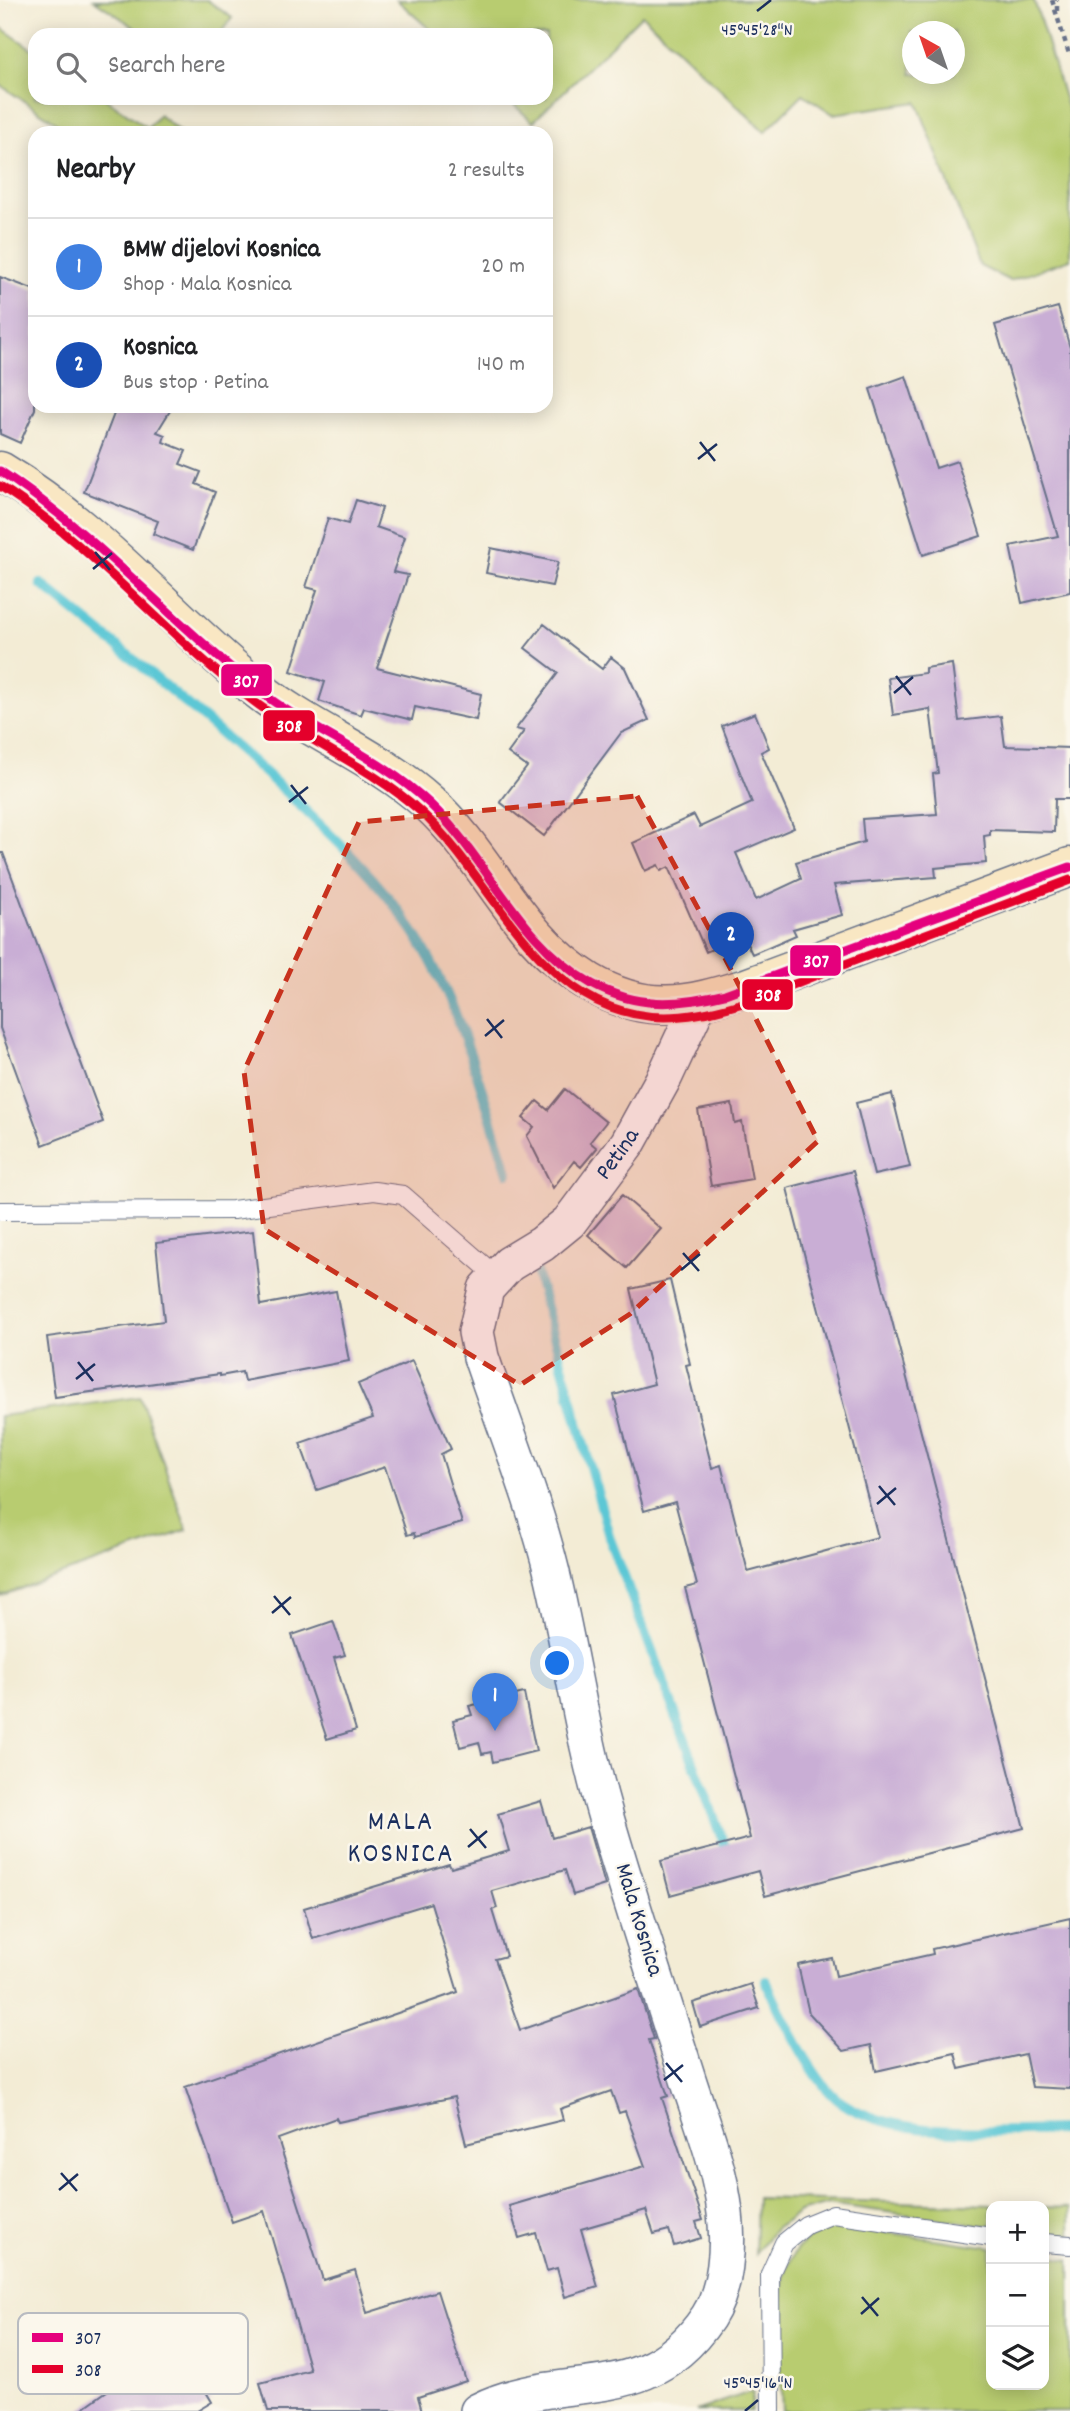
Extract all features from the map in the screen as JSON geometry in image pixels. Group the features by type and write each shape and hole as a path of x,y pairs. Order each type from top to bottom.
{"street":[{"path":"0,471 54,506 90,535 259,690 378,764 430,804 452,827 523,923 561,963 590,983 622,997 672,1007 699,1003 771,979 1070,867"},
{"name":"Petina","path":"496,1276 569,1222 628,1143 666,1076 699,1003"},
{"name":"Mala Kosnica","path":"478,2411 518,2398 633,2380 673,2360 710,2316 721,2288 726,2246 725,2212 708,2143 604,1811 551,1571 481,1357 476,1332 479,1311 486,1289 496,1276"}],"lane":[{"path":"0,1211 233,1210 374,1191 403,1195 496,1276"},
{"path":"771,2411 771,2274 784,2244 806,2225 833,2214 986,2236"},
{"path":"1049,2243 1070,2245"}],"path":[{"path":"1055,0 1056,15 1070,57"}],"highlighted area":[{"path":"637,796 726,960 818,1141 630,1314 520,1385 264,1229 244,1071 359,822"}],"green space":[{"path":"94,0 207,0 232,18 224,28 136,28"},
{"path":"397,0 1034,0 1070,117 1070,259 1010,281 980,266 917,102 833,114 803,94 765,132 642,15 553,102 553,28 428,28"},
{"path":"0,27 28,46 28,104 0,85"},
{"path":"30,105 114,105 145,126 62,126"},
{"path":"514,105 550,105 533,122"},
{"path":"159,115 172,126 150,126"},
{"path":"140,1397 187,1530 0,1596 0,1416"},
{"path":"757,2198 986,2205 986,2225 828,2204 800,2212 775,2229 755,2254"},
{"path":"1049,2207 1070,2208 1070,2236 1049,2234"},
{"path":"848,2227 986,2246 986,2390 1049,2390 1049,2256 1070,2259 1070,2411 782,2411 778,2338 782,2284 790,2261 802,2243 821,2231"},
{"path":"753,2391 751,2411 696,2411"}],"building":[{"path":"0,277 28,287 28,413 33,413 20,443 0,434"},
{"path":"1058,307 1070,348 1070,592 1022,603 1010,546 1058,536 995,325"},
{"path":"906,376 936,468 957,461 981,536 923,555 870,389"},
{"path":"114,413 169,413 157,432 165,435 163,442 186,451 180,464 201,472 196,484 215,492 193,550 153,534 158,521 84,492"},
{"path":"356,500 382,508 376,527 405,537 393,572 408,575 377,668 481,694 476,720 415,707 412,720 364,708 361,715 319,701 325,682 291,671 317,590 306,587 328,518 348,524"},
{"path":"491,548 558,562 552,586 486,573"},
{"path":"544,624 602,669 611,657 625,668 649,720 621,733 544,836 500,802 527,767 508,753 524,731 516,729 558,673 525,648"},
{"path":"952,664 959,721 1001,716 1005,746 1070,748 1070,799 1055,799 1054,832 990,830 990,835 984,836 986,863 935,868 936,877 834,885 842,915 793,929 796,935 752,954 743,935 706,952 669,867 661,871 658,865 645,871 633,843 694,815 700,827 752,803 722,726 755,713 769,748 761,752 794,828 736,853 756,900 801,879 796,862 864,842 862,819 937,814 933,774 938,773 930,709 893,715 888,678 925,673 925,668"},
{"path":"0,853 3,853 103,1122 43,1145 0,1028"},
{"path":"565,1089 606,1122 590,1142 597,1148 581,1167 574,1161 553,1188 527,1136 534,1127 523,1118 537,1101 548,1110"},
{"path":"892,1094 910,1167 874,1175 856,1103"},
{"path":"732,1104 735,1124 742,1122 752,1179 711,1186 698,1110"},
{"path":"853,1171 1024,1828 765,1896 758,1871 670,1895 661,1861 750,1838 685,1588 697,1585 675,1502 644,1511 614,1395 654,1384 631,1289 670,1280 690,1364 686,1365 712,1468 721,1465 748,1572 878,1537 787,1188"},
{"path":"622,1195 661,1229 627,1268 588,1235"},
{"path":"253,1231 261,1305 336,1291 349,1361 244,1381 242,1372 55,1397 47,1337 164,1321 156,1243"},
{"path":"412,1361 451,1449 441,1454 462,1523 415,1537 414,1533 407,1535 385,1467 317,1490 300,1443 373,1418 358,1384"},
{"path":"333,1621 345,1655 334,1658 356,1730 327,1739 292,1635"},
{"path":"524,1693 536,1751 493,1762 491,1752 482,1754 479,1742 460,1747 453,1720 472,1715 469,1706"},
{"path":"541,1801 552,1838 588,1827 605,1885 573,1895 565,1870 492,1891 497,1908 492,1910 506,1956 495,1959 520,2030 638,1989 654,2039 649,2040 668,2096 662,2098 703,2220 696,2222 701,2238 674,2246 669,2230 654,2234 646,2210 581,2229 598,2287 565,2297 557,2268 547,2271 536,2233 519,2238 509,2206 645,2166 625,2111 619,2113 611,2091 560,2109 563,2120 466,2144 454,2097 338,2122 336,2118 278,2139 323,2280 355,2270 367,2313 437,2291 466,2381 418,2397 422,2411 268,2411 260,2383 310,2370 264,2211 232,2222 185,2087 458,1992 431,1903 313,1939 304,1908 449,1864 451,1868 509,1851 498,1814"},
{"path":"1070,1918 1070,2089 1032,2087 1025,2054 959,2069 955,2053 876,2071 871,2045 844,2051 809,2013 798,1965 832,1958 836,1976 933,1954 932,1949"},
{"path":"751,1984 759,2008 700,2027 693,2003"},
{"path":"103,2394 207,2394 212,2402 197,2411 79,2411"}],"waterway":[{"path":"41,584 160,682 276,783 331,835 383,891 413,931 444,988 468,1049 508,1173"},
{"path":"536,1271 610,1539 728,1855"},
{"path":"766,1980 788,2027 820,2080 841,2102 865,2115 892,2123 952,2131 1070,2130"}],"transit line":[{"name":"307","path":"0,471 69,522 258,690 390,772 430,804 451,826 524,924 544,946 566,967 608,992 641,1001 657,1002 690,1001 725,994 1070,867"},
{"name":"308","path":"0,486 67,535 189,647 252,700 272,715 380,780 420,811 448,840 524,940 553,970 585,994 621,1011 665,1017 686,1016 729,1007 1070,880"}],"place":[{"name":"Kosnica","path":"731,970"},
{"name":"BMW dijelovi Kosnica","path":"495,1731"}],"district":[{"name":"MALA KOSNICA","path":"401,1840"}]}
